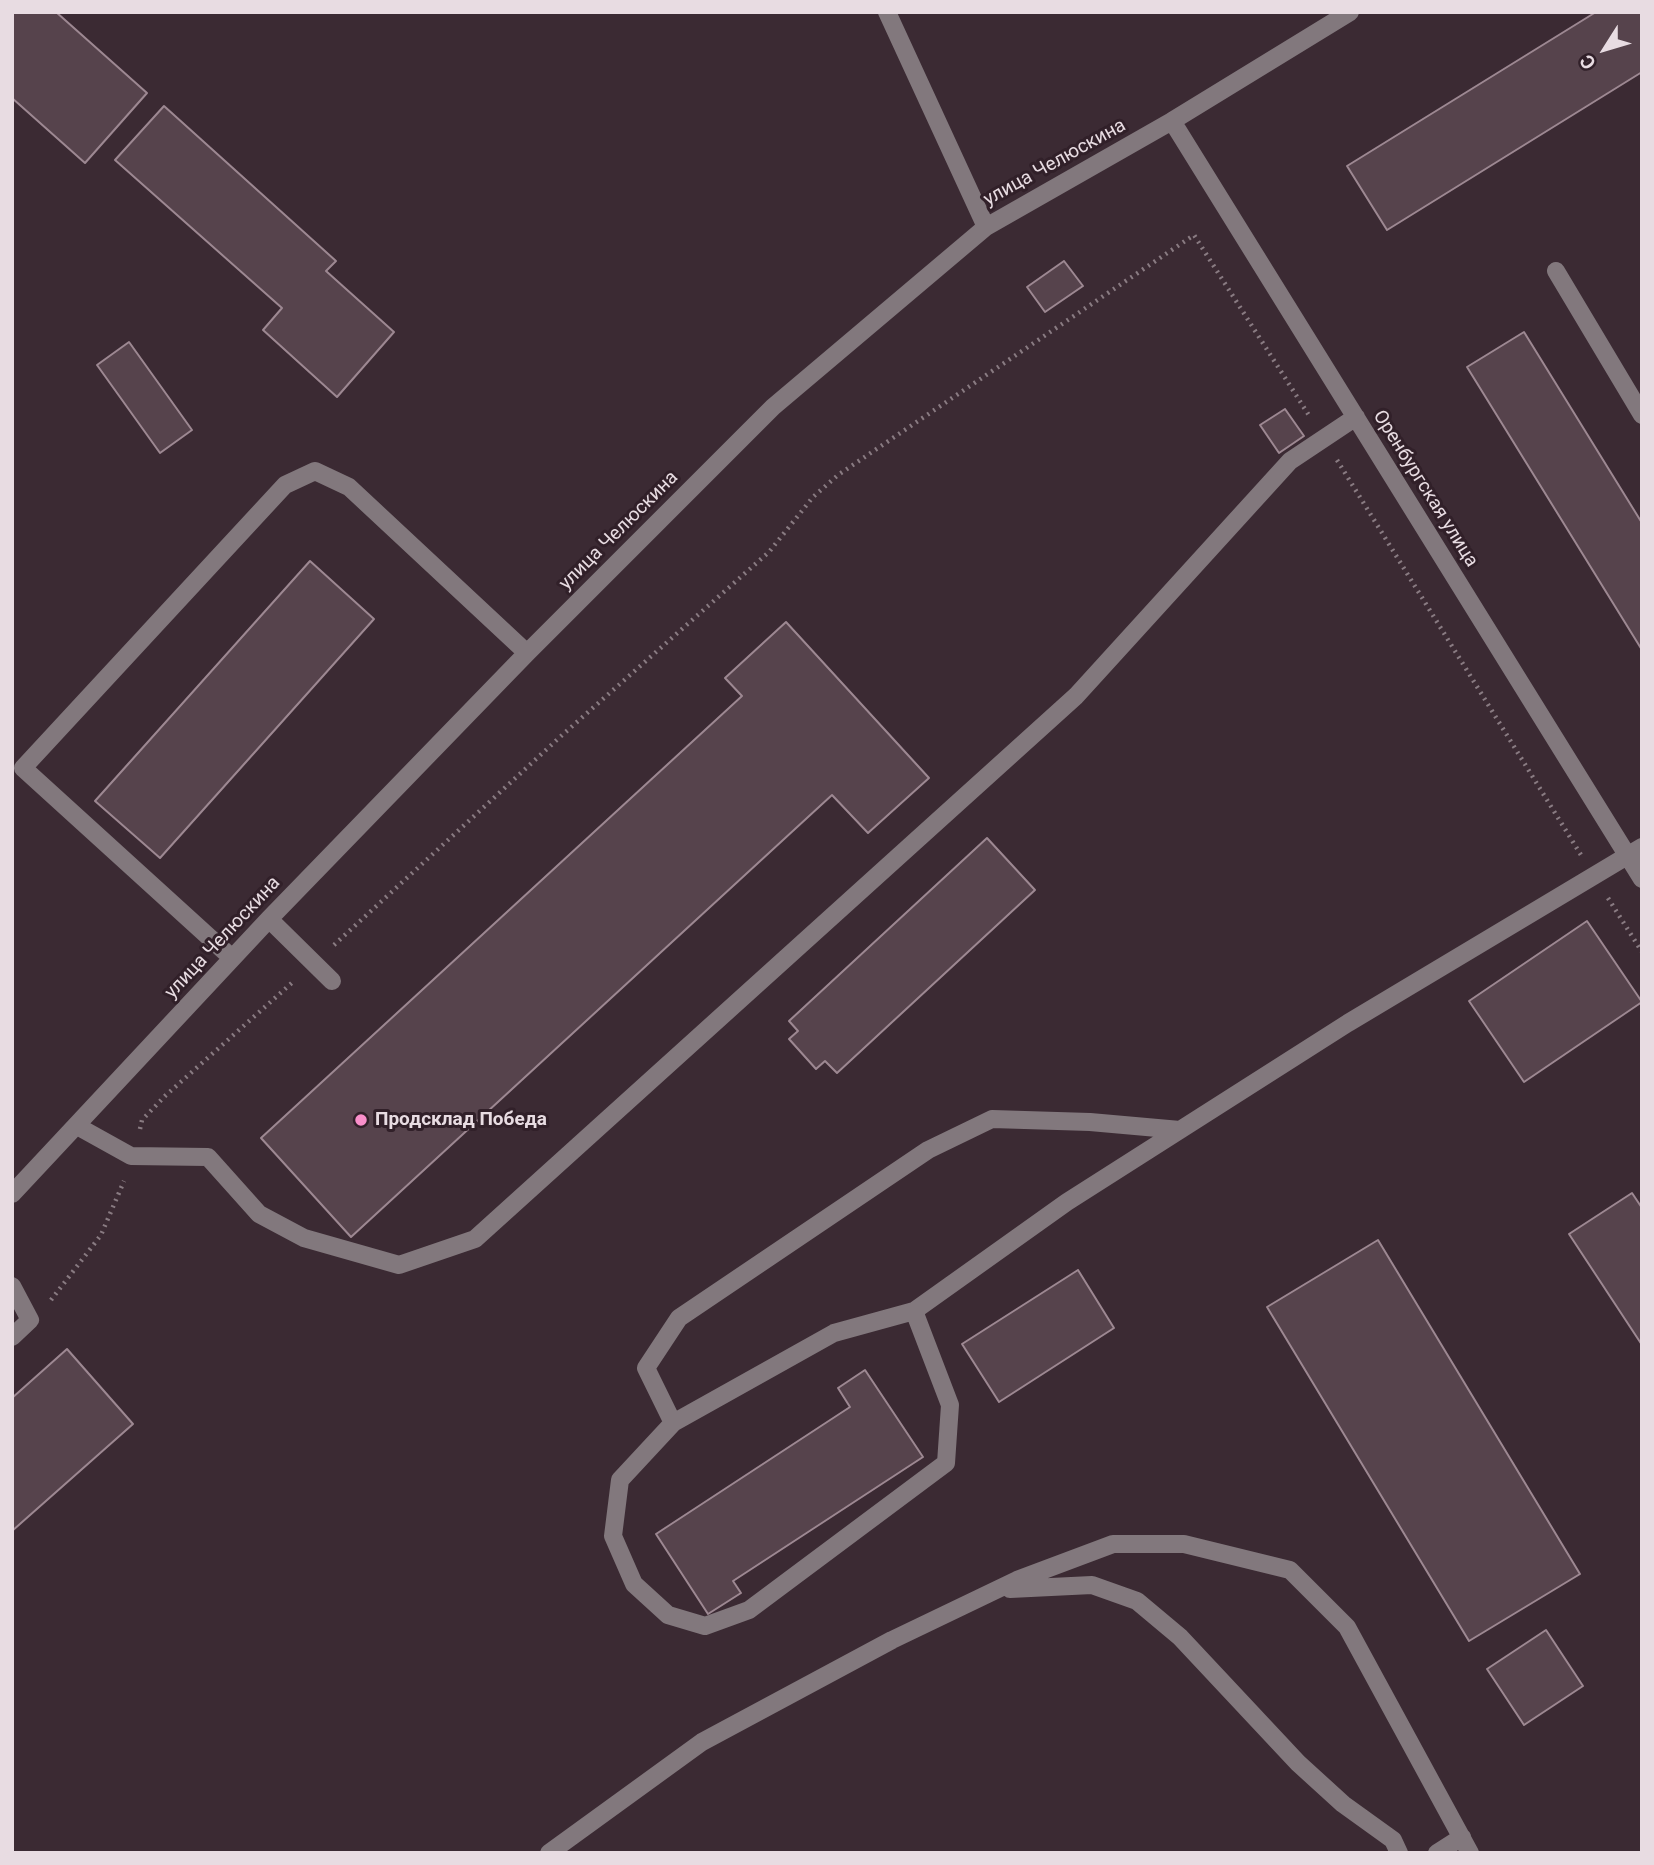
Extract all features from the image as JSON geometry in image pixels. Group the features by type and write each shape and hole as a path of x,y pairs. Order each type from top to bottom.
{"street":[{"path":"887,12 986,227"},
{"name":"улица Челюскина","path":"12,1194 232,958 527,653 773,407 986,227 1172,121 1350,12"},
{"name":"Оренбургская улица","path":"1172,121 1356,417 1634,851 1642,879"},
{"path":"1556,271 1642,415"},
{"path":"77,1126 131,1156 208,1157 259,1214 304,1238 399,1265 475,1239 1076,696 1290,461 1356,417"},
{"path":"232,958 23,768 285,485 315,471 349,487 527,653"},
{"path":"914,1311 950,1405 946,1463 749,1610 705,1626 668,1615 634,1584 612,1536 620,1480 673,1423 834,1333 914,1311 1067,1202 1348,1023 1634,851"},
{"path":"270,919 331,981"},
{"path":"673,1423 646,1368 679,1318 928,1150 992,1119 1090,1122 1180,1130"},
{"path":"12,1286 30,1320 12,1337"},
{"path":"549,1853 702,1742 892,1640 999,1589 1113,1544 1184,1544 1290,1570 1348,1626 1466,1845 1437,1853"},
{"path":"999,1589 1092,1585 1137,1601 1180,1637 1223,1680 1298,1763 1343,1804 1393,1840 1399,1853"}],"path":[{"path":"30,1320 60,1291 102,1235 119,1199 142,1120 165,1096 314,964 560,737 769,552 813,497 838,475 1194,235 1324,439 1642,952"}],"building":[{"path":"12,12 56,12 147,93 85,163 12,98"},
{"path":"1596,12 1642,12 1642,72 1387,230 1347,166"},
{"path":"164,106 336,261 326,271 394,332 337,397 263,330 282,308 115,160"},
{"path":"1064,261 1083,286 1045,312 1027,287"},
{"path":"1524,332 1642,523 1642,650 1467,367"},
{"path":"129,342 192,430 160,453 97,365"},
{"path":"1285,409 1304,436 1279,453 1260,425"},
{"path":"310,561 374,619 160,858 95,801"},
{"path":"786,622 929,778 868,833 832,795 351,1237 261,1138 742,696 725,678"},
{"path":"987,838 1035,890 837,1073 825,1061 816,1069 789,1039 798,1031 789,1021"},
{"path":"1587,921 1642,1002 1524,1082 1469,1001"},
{"path":"1632,1193 1642,1208 1642,1345 1569,1234"},
{"path":"1378,1240 1580,1574 1469,1641 1267,1307"},
{"path":"1078,1270 1114,1328 999,1402 962,1344"},
{"path":"67,1349 133,1424 12,1531 12,1398"},
{"path":"865,1370 923,1457 733,1581 741,1593 708,1614 656,1534 850,1407 838,1388"},
{"path":"1546,1630 1583,1686 1524,1725 1487,1669"}],"place":[{"name":"Продсклад Победа","path":"361,1120"}]}
